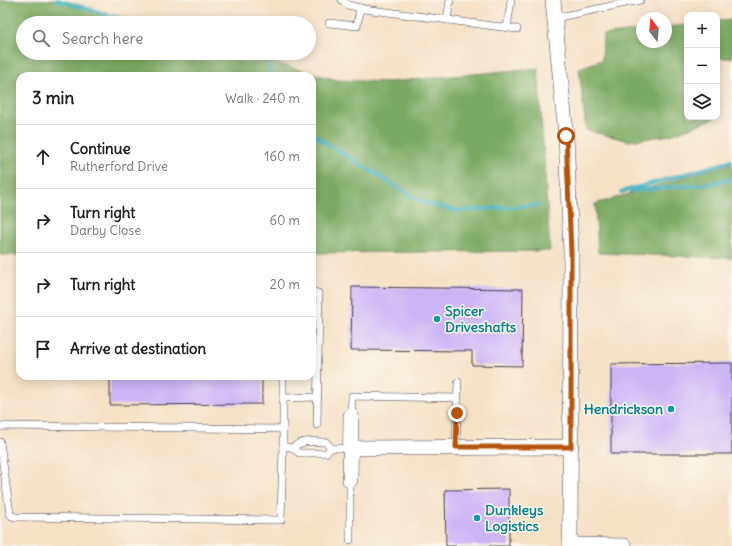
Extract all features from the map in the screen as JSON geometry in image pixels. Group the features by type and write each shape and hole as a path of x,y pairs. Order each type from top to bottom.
{"street":[{"path":"556,1 555,18 566,136 571,252 570,546 624,546"},
{"path":"350,480 351,416"},
{"path":"350,448 571,447"}],"lane":[{"path":"342,0 348,5 360,8 516,29"},
{"path":"447,20 450,0"},
{"path":"507,28 511,0"},
{"path":"555,18 640,0"},
{"path":"329,23 357,26 360,8"},
{"path":"316,293 318,293 319,296 317,425"},
{"path":"0,442 10,514 12,516 281,520 283,380"},
{"path":"456,447 458,382"},
{"path":"351,416 352,396 457,398"},
{"path":"283,398 318,397"},
{"path":"0,427 283,429"},
{"path":"292,448 299,442 326,442 331,448"},
{"path":"283,447 292,448 299,453 326,453 331,448 350,448"},
{"path":"350,480 350,540"}],"green space":[{"path":"0,0 55,0 111,16 16,16 16,60 265,60 308,72 16,72 16,255 0,255"},
{"path":"732,20 732,58 720,58 720,21"},
{"path":"684,25 684,120 710,120 671,135 629,141 586,130 579,68 602,60 603,35 636,31 636,48 672,48 672,26"},
{"path":"538,68 550,251 316,253 316,74 337,80 388,82"},
{"path":"732,164 732,258 598,253 595,204"}],"building":[{"name":"Spicer Driveshafts","path":"352,287 523,289 522,366 472,365 472,351 351,350"},
{"name":"Hendrickson","path":"732,363 732,454 611,454 611,364"},
{"path":"110,380 262,380 262,404 110,405"},
{"name":"Dunkleys Logistics","path":"509,489 509,546 446,546 445,490"}],"waterway":[{"path":"57,0 113,16"},
{"path":"266,60 270,61 269,72"},
{"path":"316,136 421,202 459,211 539,205"},
{"path":"621,192 732,161"},
{"path":"631,191 708,184 732,179"}],"place":[{"name":"Spicer Driveshafts","path":"437,319"},
{"name":"Hendrickson","path":"671,409"},
{"name":"Dunkleys Logistics","path":"477,518"}],"route":[{"path":"457,413 456,447 571,447 571,252 566,136"}]}
